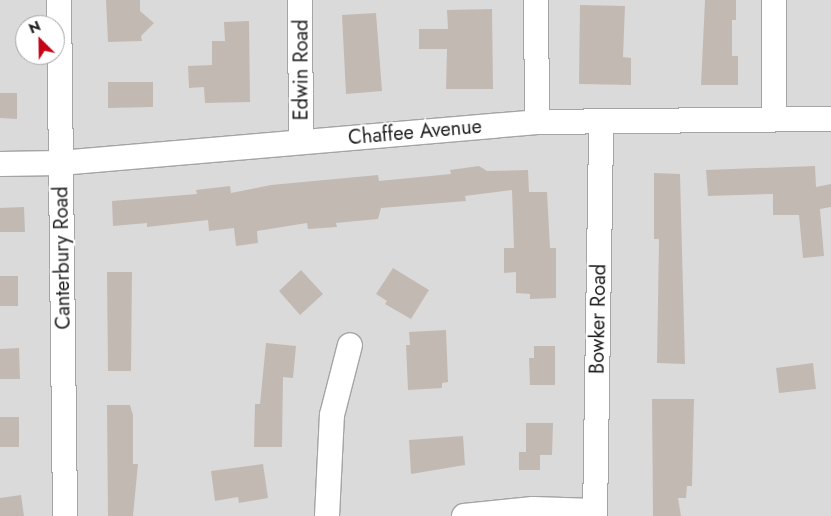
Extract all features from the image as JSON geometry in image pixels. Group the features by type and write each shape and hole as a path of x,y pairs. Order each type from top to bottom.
{"street":[{"name":"Canterbury Road","path":"59,0 65,516"},
{"name":"Edwin Road","path":"300,0 301,141"},
{"path":"536,0 537,122"},
{"path":"774,0 774,118"},
{"name":"Chaffee Avenue","path":"0,164 60,163 537,122 601,123 774,118 831,119"},
{"name":"Bowker Road","path":"595,514 601,123"},
{"path":"328,516 332,415 350,345"},
{"path":"464,516 554,508 595,514"}],"shaded area":[{"path":"0,0 831,0 831,516 0,516"}],"building":[{"path":"106,0 140,0 140,11 154,23 141,36 142,41 108,42"},
{"path":"705,0 736,0 736,20 732,20 732,56 738,56 738,85 701,85"},
{"path":"580,5 625,6 623,57 631,58 631,85 579,84"},
{"path":"492,9 493,89 446,89 447,49 419,49 419,29 448,29 447,10"},
{"path":"376,13 382,91 346,94 342,15"},
{"path":"249,21 250,102 205,103 204,87 189,88 188,66 212,65 212,41 225,41 224,22"},
{"path":"108,82 153,82 153,107 108,108"},
{"path":"0,93 17,93 17,119 0,118"},
{"path":"479,166 487,171 528,170 529,192 547,192 550,248 556,248 556,298 530,299 530,294 516,293 516,272 504,273 504,248 514,248 512,190 465,196 466,201 381,208 378,219 336,223 337,227 308,229 307,223 257,231 258,243 236,246 234,228 209,231 208,220 147,227 147,223 113,226 112,201 197,194 196,190 230,186 231,193 271,185 378,175 379,181 451,174 450,170"},
{"path":"815,166 816,187 831,184 831,207 820,209 824,256 803,258 799,215 773,215 773,194 708,196 706,170"},
{"path":"654,173 680,174 685,364 657,363 659,239 654,239"},
{"path":"24,207 25,232 0,232 0,208"},
{"path":"393,268 429,290 411,319 385,304 387,301 376,294"},
{"path":"301,270 323,294 300,315 279,291"},
{"path":"107,272 132,272 131,371 108,371"},
{"path":"0,276 18,276 18,306 0,306"},
{"path":"446,330 448,382 442,383 442,388 408,390 406,345 410,345 409,332"},
{"path":"266,343 296,346 293,378 283,377 282,447 254,447 255,404 260,404"},
{"path":"534,346 555,346 555,385 530,385 529,358 534,358"},
{"path":"19,348 20,379 0,379 0,349"},
{"path":"813,363 816,389 779,393 776,368"},
{"path":"652,399 694,399 692,486 687,486 686,498 678,498 681,516 653,516"},
{"path":"107,405 130,405 133,415 133,464 138,464 133,516 108,516"},
{"path":"0,417 19,417 19,447 0,447"},
{"path":"526,423 553,423 552,455 540,455 540,470 519,470 519,452 526,452"},
{"path":"463,436 465,465 411,474 409,440"},
{"path":"263,464 268,498 239,503 238,497 215,501 211,471"},
{"path":"21,495 24,516 0,516 0,498"}]}
